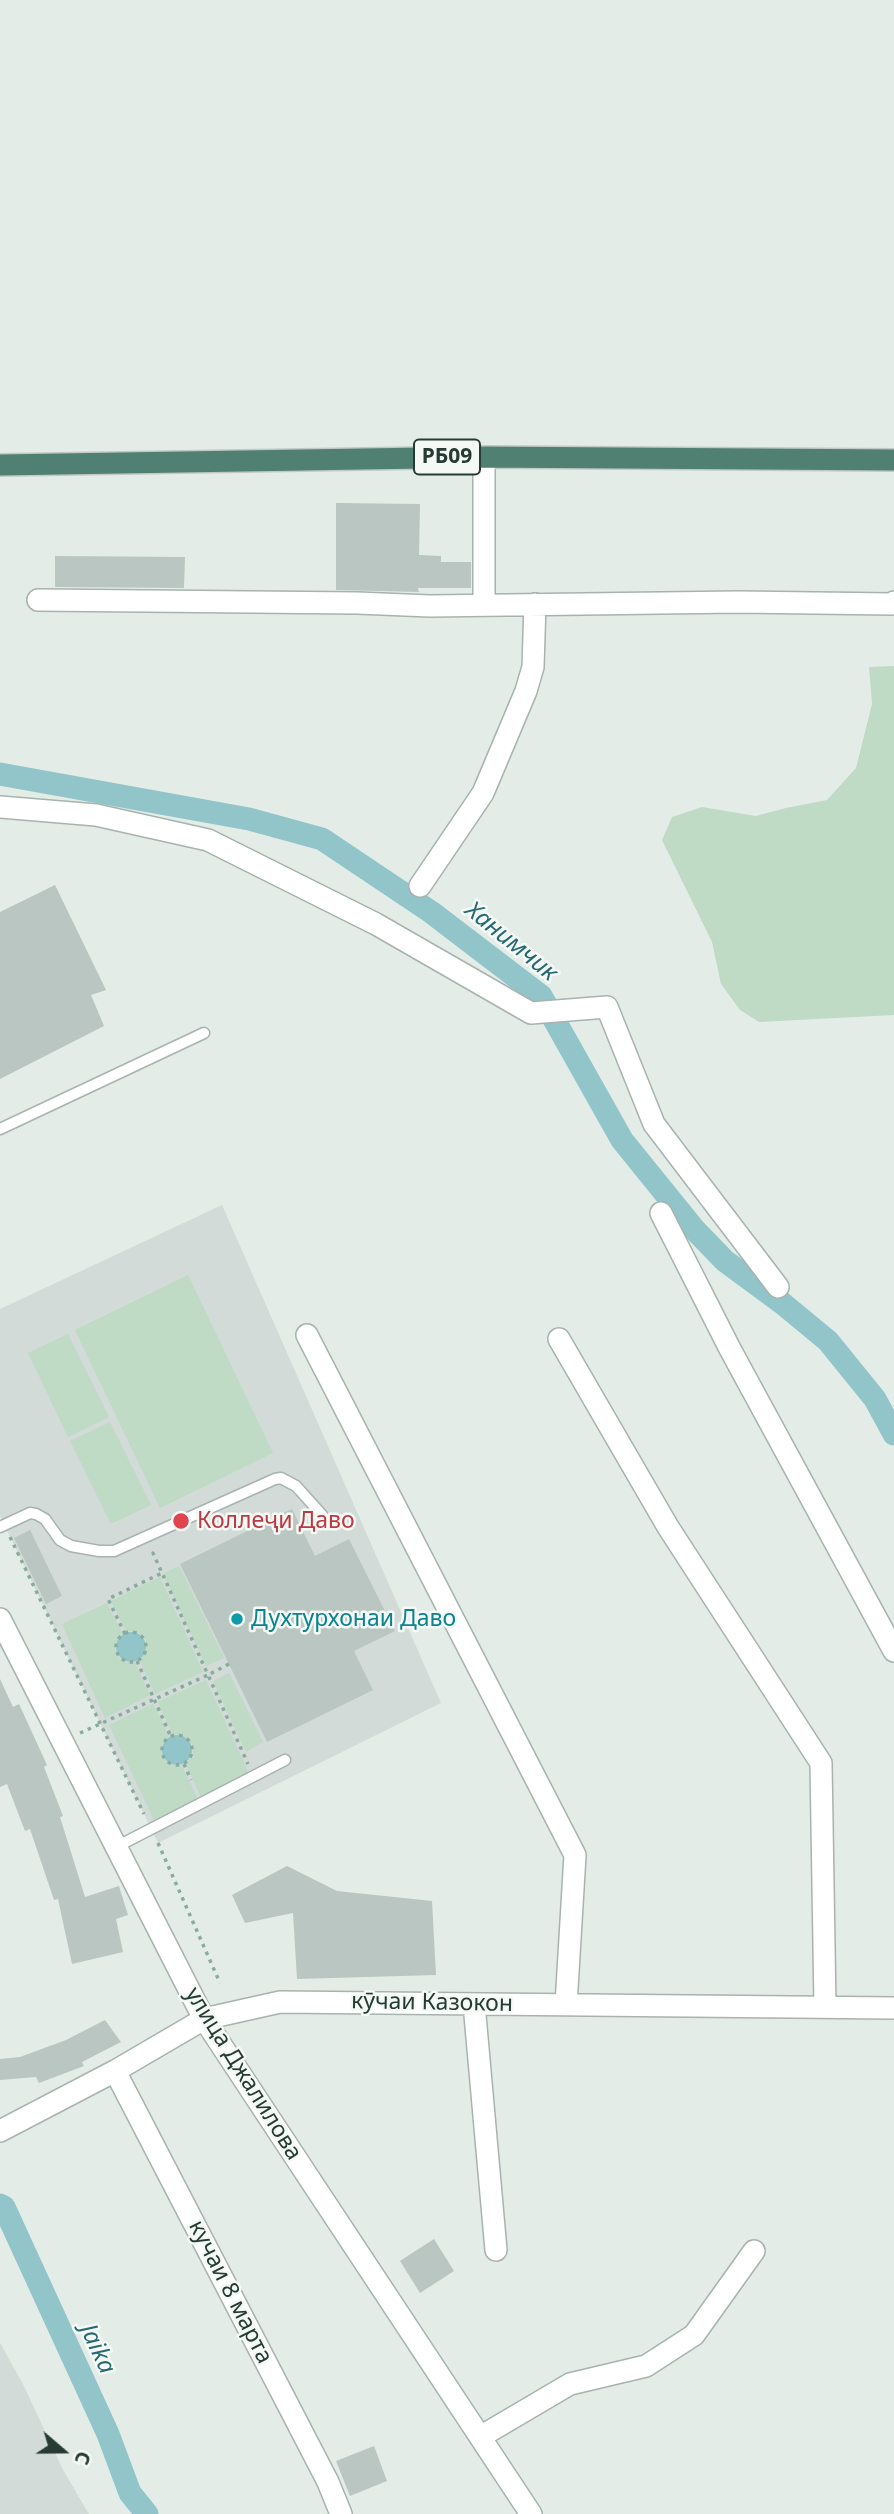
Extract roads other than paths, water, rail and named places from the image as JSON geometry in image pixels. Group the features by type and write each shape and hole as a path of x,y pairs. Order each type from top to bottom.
{"highway":[{"name":"РБ09","path":"0,466 484,457 894,460"}],"street":[{"path":"484,457 484,605"},
{"path":"38,600 484,605 738,601 894,602"},
{"path":"420,886 483,793 526,691 533,667 535,604"},
{"path":"0,807 96,815 208,839 376,924 531,1013 607,1007 654,1124 778,1287"},
{"path":"661,1213 730,1349 894,1651"},
{"path":"307,1335 575,1854 566,2005"},
{"path":"559,1339 668,1527 821,1763 825,2007"},
{"name":"улица Джалилова","path":"0,1619 204,2019 531,2514"},
{"name":"кӯчаи Казокон","path":"0,2131 115,2071 204,2019 279,2002 894,2008"},
{"path":"474,2004 496,2250"},
{"name":"кучаи 8 марта","path":"115,2071 328,2482 341,2514"},
{"path":"0,2115 42,2109"},
{"path":"480,2437 570,2384 646,2366 694,2335 754,2251"}],"lane":[{"path":"0,1129 204,1033"},
{"path":"2,1526 30,1513 36,1514 45,1519 60,1540 72,1546 114,1551 281,1478 296,1486 323,1516"},
{"path":"116,1847 285,1760"}],"water":[{"path":"131,1632 137,1633 145,1641 145,1653 137,1661 131,1662 125,1661 117,1653 116,1647 117,1641 125,1633"},
{"path":"177,1735 183,1736 191,1744 191,1756 183,1764 177,1765 171,1764 163,1756 162,1750 163,1744 171,1736"}],"waterway":[{"name":"Ханимчик","path":"0,774 249,819 322,839 431,912 541,996 622,1140 694,1229 725,1261 828,1341 875,1399 894,1434"},
{"name":"Jaika","path":"0,2205 4,2207 108,2434 130,2493 147,2514"}],"place":[{"name":"Коллеҷи Даво","path":"181,1521"},
{"name":"Духтурхонаи Даво","path":"237,1619"}]}
